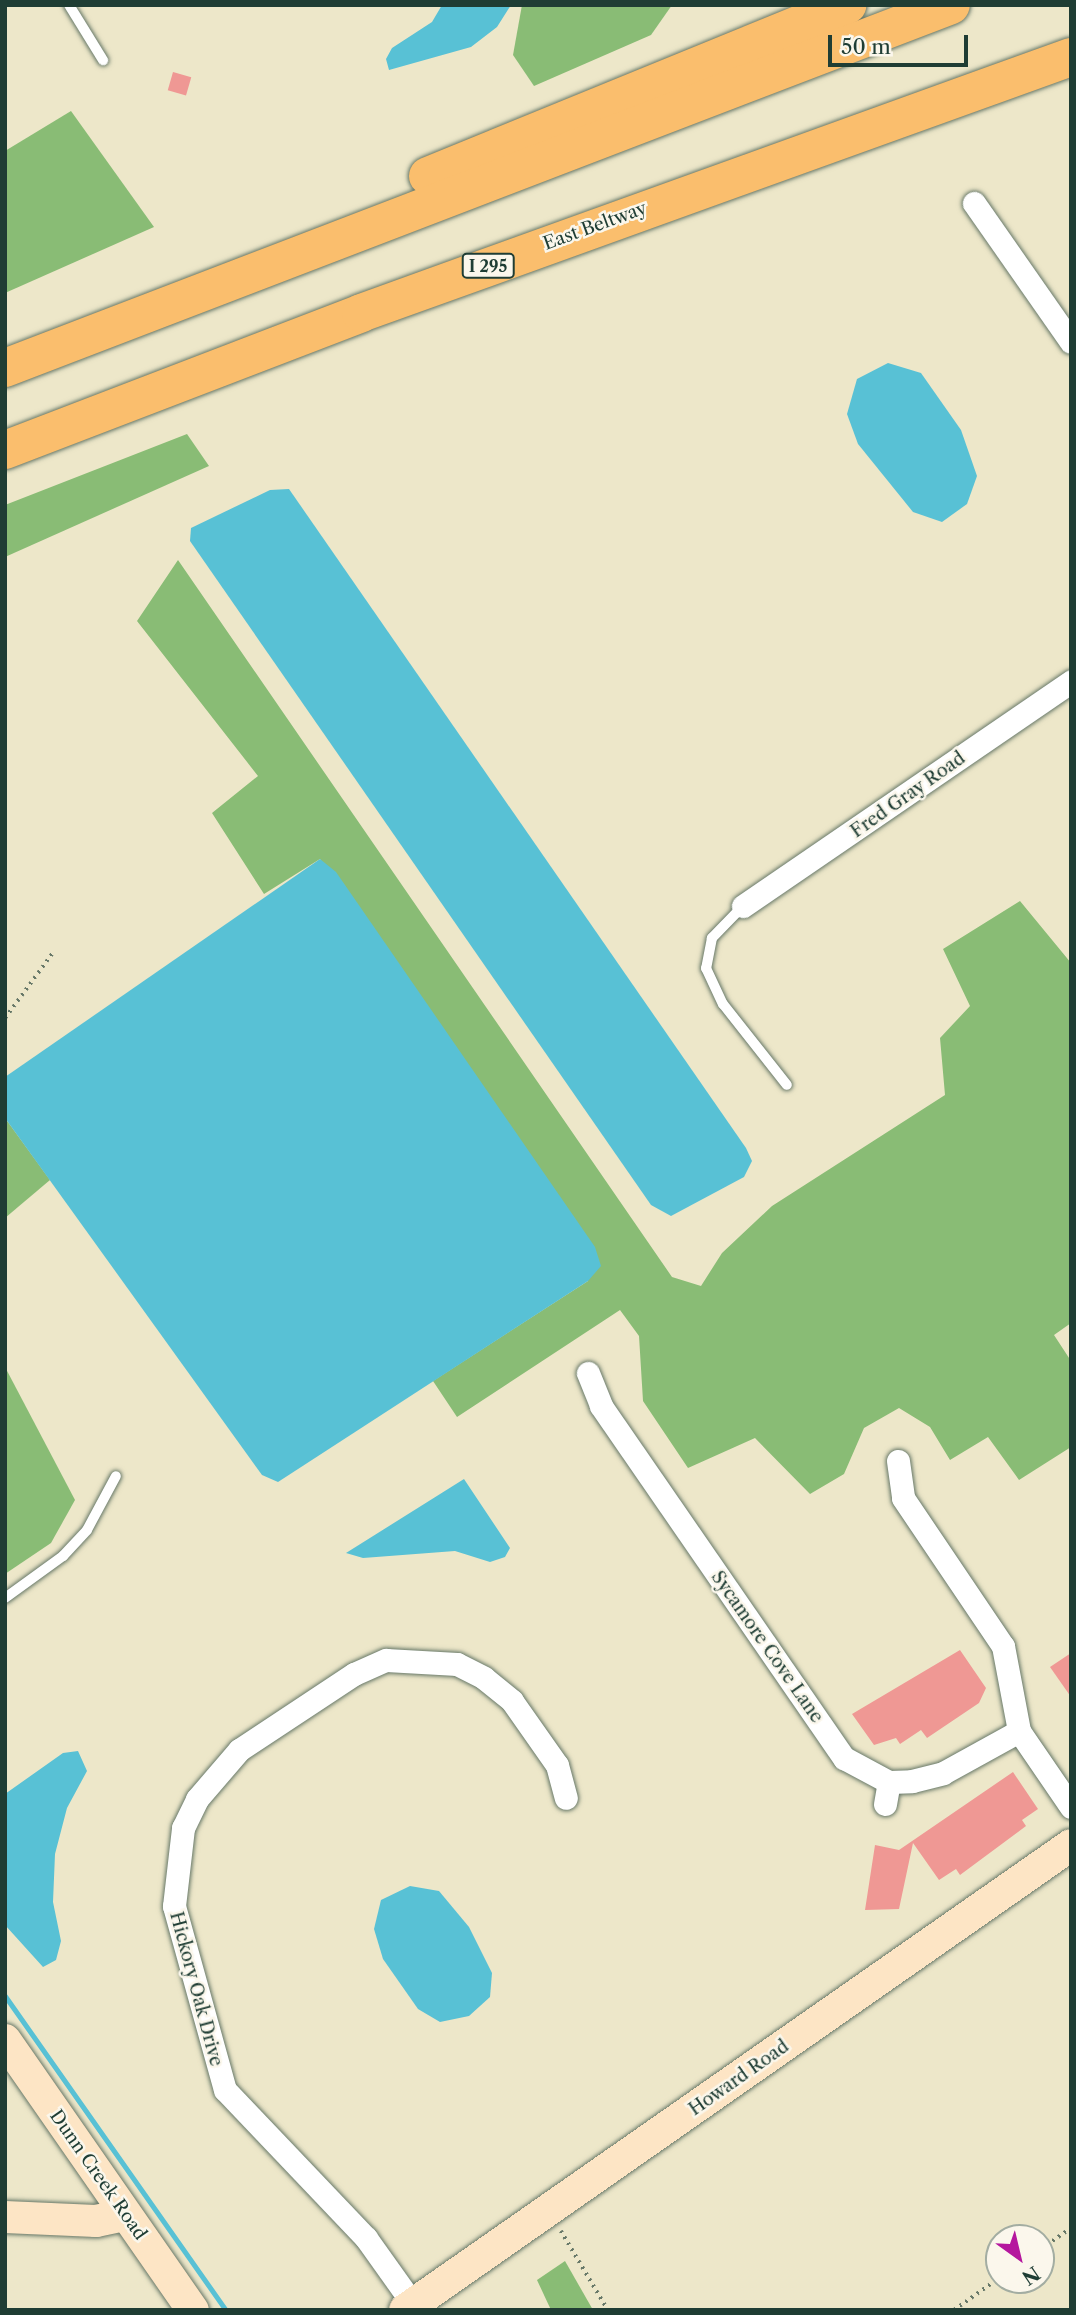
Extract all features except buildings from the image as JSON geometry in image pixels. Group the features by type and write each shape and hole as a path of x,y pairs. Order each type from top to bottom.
{"highway":[{"path":"5,353 848,5"},
{"path":"5,368 951,5"},
{"name":"East Beltway","path":"5,450 973,87 1071,57"},
{"path":"973,87 1071,66"}],"street":[{"path":"974,203 1071,342"},
{"name":"Fred Gray Road","path":"743,906 1071,681"},
{"name":"Sycamore Cove Lane","path":"588,1373 601,1406 844,1758 887,1793 943,1773 1019,1731"},
{"path":"898,1461 903,1498 1003,1646 1019,1731 1071,1807"},
{"name":"Hickory Oak Drive","path":"409,2307 366,2238 225,2090 174,1906 183,1828 197,1799 239,1751 354,1674 386,1660 457,1664 484,1678 512,1701 549,1755 566,1798"},
{"name":"Howard Road","path":"409,2307 1071,1845"},
{"name":"Dunn Creek Road","path":"5,2040 193,2310"},
{"path":"5,2217 96,2221 125,2215"}],"lane":[{"path":"69,5 103,60"},
{"path":"743,906 712,938 706,968 723,1004 787,1085"},
{"path":"5,1598 63,1556 87,1530 116,1476"}],"path":[{"path":"5,1018 54,951"},
{"path":"549,2211 608,2310"},
{"path":"1055,2239 1071,2228"},
{"path":"954,2310 985,2288"}],"green space":[{"path":"522,5 672,5 651,35 534,86 513,55"},
{"path":"71,111 154,227 5,293 5,151"},
{"path":"187,434 209,466 5,557 5,505"},
{"path":"178,560 672,1277 701,1286 722,1253 772,1206 945,1095 940,1038 970,1006 943,949 1020,901 1071,963 1071,1323 1054,1335 1071,1361 1071,1447 1019,1480 988,1437 950,1460 930,1427 899,1408 864,1428 844,1474 810,1494 755,1438 688,1468 643,1401 639,1336 620,1310 457,1417 433,1381 588,1281 320,859 264,894 212,813 258,776 137,621"},
{"path":"5,1118 50,1180 5,1218"},
{"path":"5,1367 75,1500 51,1543 5,1574"},
{"path":"565,2261 593,2310 551,2310 537,2280"}],"water":[{"path":"442,5 511,5 497,27 471,47 389,70 386,59 392,48 432,22"},
{"path":"888,363 921,373 961,430 977,476 967,504 942,522 913,512 858,444 847,414 857,379"},
{"path":"289,489 746,1148 752,1161 744,1177 671,1216 651,1205 190,541 191,528 270,490"},
{"path":"320,859 336,872 595,1247 601,1266 588,1281 278,1482 262,1475 5,1118 5,1077"},
{"path":"464,1479 510,1548 505,1557 490,1562 455,1551 363,1558 346,1553"},
{"path":"78,1751 87,1771 67,1808 55,1854 53,1902 61,1941 56,1960 43,1967 5,1925 5,1794 63,1753"},
{"path":"410,1886 439,1891 469,1927 492,1973 490,1997 469,2016 440,2022 418,2009 383,1959 374,1929 381,1900"}],"waterway":[{"path":"5,1996 226,2310"}]}
